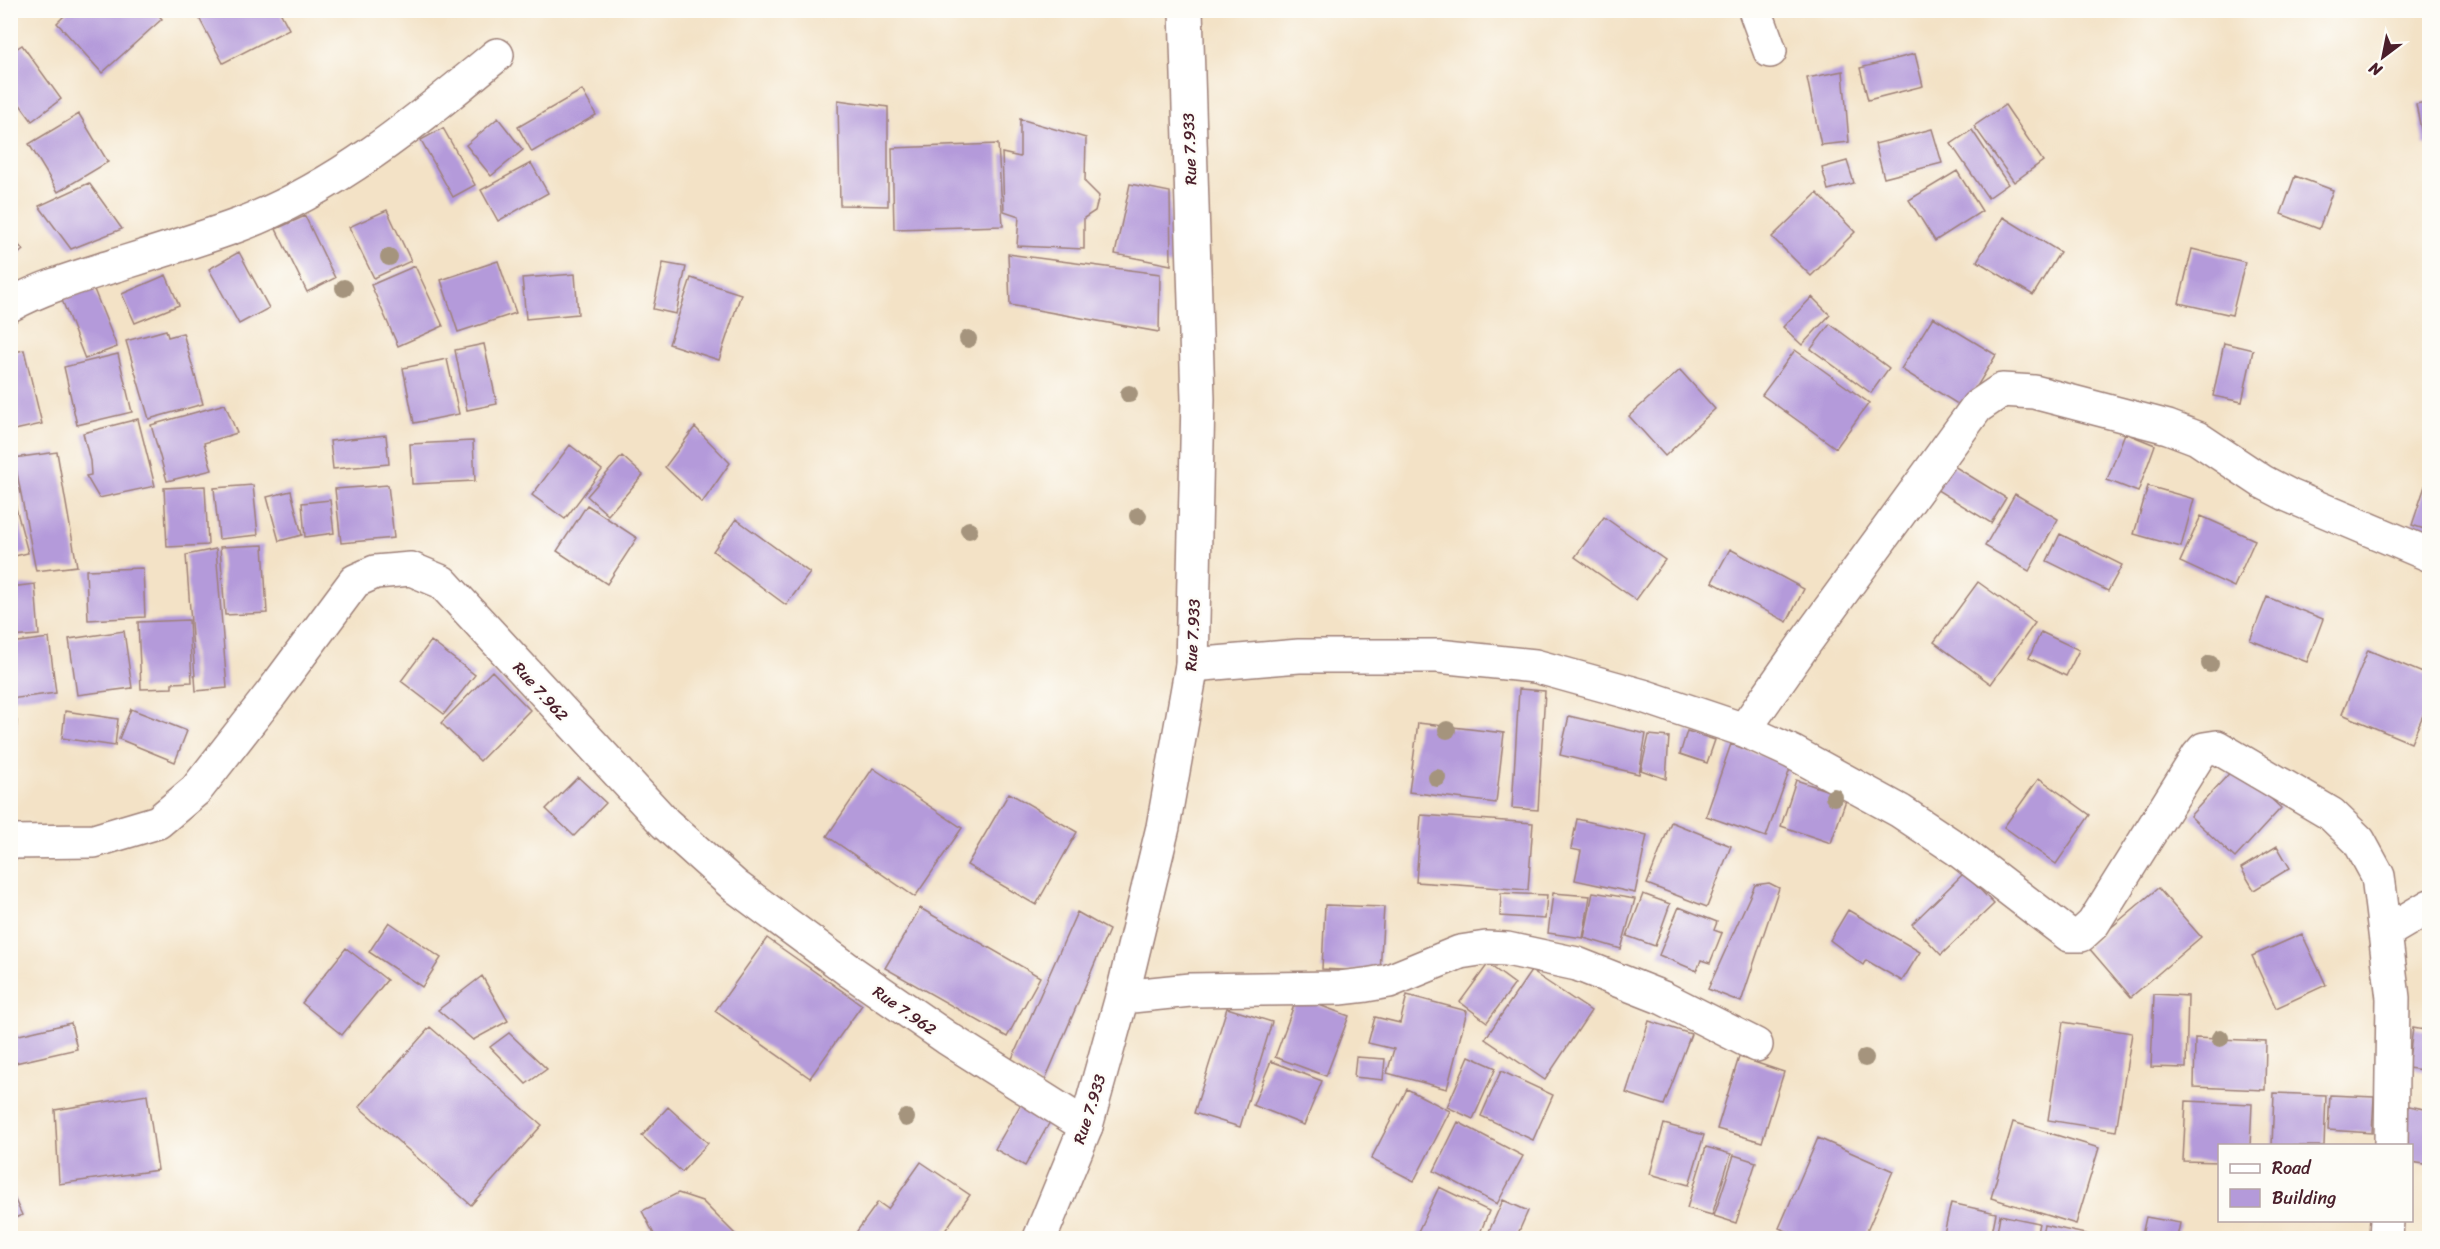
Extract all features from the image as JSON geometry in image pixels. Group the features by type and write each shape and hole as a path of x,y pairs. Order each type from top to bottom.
{"street":[{"name":"Rue 7.933","path":"1040,1239 1086,1126 1122,997 1163,827 1192,664 1198,399 1186,10"},
{"path":"1755,10 1770,51"},
{"path":"10,304 43,289 240,225 304,195 361,162 405,131 497,55"},
{"path":"1744,730 1977,407 2002,390 2034,392 2168,427 2197,438 2263,482 2290,496 2430,555"},
{"name":"Rue 7.962","path":"10,842 94,841 158,822 196,790 272,694 355,581 375,572 411,569 442,582 665,823 735,886 937,1032 1086,1126"},
{"path":"1192,664 1299,656 1438,656 1535,666 1642,696 1744,730 1792,752 1900,811 1957,849 2069,935 2081,935 2093,924 2198,756 2204,749 2217,747 2331,814 2359,841 2378,876 2393,998 2391,1144"},
{"path":"2386,932 2430,906"},
{"path":"1122,997 1190,990 1340,988 1366,985 1389,981 1460,952 1486,948 1507,949 1577,964 1663,998 1756,1045"},
{"path":"2386,1239 2387,1222"}],"building":[{"path":"70,10 154,10 162,19 102,73 57,23"},
{"path":"203,10 279,10 289,29 223,63 197,14"},
{"path":"22,45 61,99 32,121 10,91 10,53"},
{"path":"1915,54 1923,86 1868,100 1860,68"},
{"path":"1843,71 1849,142 1821,145 1807,78"},
{"path":"582,90 596,115 532,152 518,127"},
{"path":"838,100 888,107 888,206 840,205"},
{"path":"2430,101 2430,144 2424,145 2416,104"},
{"path":"2005,105 2043,161 2014,182 1974,126"},
{"path":"79,114 108,162 58,192 29,144"},
{"path":"498,118 523,150 491,176 466,145"},
{"path":"1020,119 1086,138 1085,182 1099,196 1095,211 1084,218 1084,249 1017,246 1019,216 1004,211 1002,153 1020,157"},
{"path":"443,128 475,185 453,197 421,140"},
{"path":"1932,129 1942,163 1884,178 1875,144"},
{"path":"1972,130 2008,184 1988,198 1951,144"},
{"path":"998,144 1003,226 894,229 892,148"},
{"path":"1847,161 1854,183 1828,190 1822,168"},
{"path":"531,163 548,193 498,221 481,190"},
{"path":"1957,171 1982,211 1935,241 1909,200"},
{"path":"2295,176 2333,190 2319,229 2281,214"},
{"path":"89,183 122,229 71,249 39,206"},
{"path":"1130,184 1170,192 1171,265 1115,254"},
{"path":"1817,193 1855,232 1811,276 1772,237"},
{"path":"387,210 411,261 374,278 349,227"},
{"path":"305,216 335,278 307,292 276,229"},
{"path":"2003,217 2060,252 2033,295 1977,261"},
{"path":"10,235 23,250 10,261"},
{"path":"2192,249 2245,262 2232,315 2179,303"},
{"path":"239,252 269,308 239,324 209,269"},
{"path":"1008,254 1160,274 1159,332 1010,305"},
{"path":"498,261 516,313 458,332 441,280"},
{"path":"663,263 686,267 676,314 653,309"},
{"path":"415,266 443,326 398,346 371,285"},
{"path":"575,274 578,314 526,319 522,278"},
{"path":"166,275 179,305 135,323 122,294"},
{"path":"691,278 741,294 719,360 669,344"},
{"path":"93,287 117,347 85,359 62,300"},
{"path":"1812,297 1830,315 1802,345 1783,327"},
{"path":"1933,317 1996,355 1964,408 1901,369"},
{"path":"1830,324 1889,368 1871,393 1811,349"},
{"path":"166,330 168,337 183,333 203,404 149,419 126,341"},
{"path":"2224,343 2253,350 2242,402 2213,396"},
{"path":"484,344 497,404 467,410 455,350"},
{"path":"24,350 42,424 10,431 10,353"},
{"path":"1795,350 1869,403 1836,448 1762,395"},
{"path":"118,354 132,412 77,425 64,367"},
{"path":"447,359 459,414 414,423 403,368"},
{"path":"1680,370 1715,409 1665,456 1629,416"},
{"path":"225,404 237,433 204,443 212,470 167,481 151,425"},
{"path":"138,419 155,486 99,498 86,476 91,475 83,433"},
{"path":"695,427 730,463 702,503 665,467"},
{"path":"2125,433 2155,445 2138,492 2107,480"},
{"path":"386,435 389,464 333,469 330,441"},
{"path":"473,441 475,481 412,484 410,444"},
{"path":"570,445 602,470 565,519 532,495"},
{"path":"57,452 77,566 36,571 14,458"},
{"path":"622,456 643,475 608,515 587,496"},
{"path":"1949,463 2006,498 1991,523 1934,488"},
{"path":"2430,471 2430,531 2412,525"},
{"path":"10,485 28,553 10,557"},
{"path":"253,485 258,535 219,539 214,488"},
{"path":"388,485 394,538 341,543 335,489"},
{"path":"205,486 208,545 167,547 164,488"},
{"path":"2148,486 2194,499 2181,547 2134,534"},
{"path":"291,491 302,535 279,541 267,497"},
{"path":"2015,494 2058,519 2029,571 1985,546"},
{"path":"330,500 334,533 305,537 302,503"},
{"path":"587,505 637,538 607,584 557,551"},
{"path":"2201,516 2255,540 2234,587 2180,562"},
{"path":"1604,517 1665,560 1636,600 1575,557"},
{"path":"736,519 810,573 786,605 713,551"},
{"path":"2060,534 2122,565 2108,591 2047,561"},
{"path":"263,545 267,613 225,615 220,547"},
{"path":"216,549 227,688 196,691 186,555"},
{"path":"1730,549 1804,589 1787,622 1712,582"},
{"path":"143,568 145,617 88,620 86,570"},
{"path":"1978,582 2035,623 1991,684 1934,642"},
{"path":"35,584 39,635 10,637 10,587"},
{"path":"2267,597 2323,619 2307,662 2250,640"},
{"path":"189,620 192,682 172,683 172,688 141,689 138,622"},
{"path":"124,631 132,688 77,695 69,639"},
{"path":"2041,632 2079,650 2066,676 2029,658"},
{"path":"49,638 56,693 10,699 10,643"},
{"path":"431,641 475,675 444,714 401,681"},
{"path":"2368,650 2430,676 2430,699 2411,743 2342,714"},
{"path":"492,671 530,710 480,761 441,723"},
{"path":"1519,689 1545,691 1538,810 1512,808"},
{"path":"131,709 187,731 175,762 119,739"},
{"path":"65,711 118,719 115,746 62,738"},
{"path":"1569,716 1646,734 1639,774 1560,755"},
{"path":"10,720 17,721 12,771 10,771"},
{"path":"1418,723 1504,733 1496,803 1409,792"},
{"path":"1687,731 1715,740 1707,763 1680,754"},
{"path":"1649,735 1669,737 1666,779 1641,770"},
{"path":"1731,744 1791,766 1766,837 1706,816"},
{"path":"2236,766 2281,808 2235,858 2190,816"},
{"path":"873,768 962,828 915,897 827,836"},
{"path":"578,777 606,803 574,836 546,809"},
{"path":"2039,778 2090,815 2056,864 2004,827"},
{"path":"1796,780 1847,797 1831,843 1781,826"},
{"path":"1009,793 1077,832 1036,905 967,865"},
{"path":"1421,815 1533,823 1528,890 1416,882"},
{"path":"1577,819 1647,835 1635,893 1575,880 1581,851 1571,849"},
{"path":"1671,822 1731,846 1707,907 1647,884"},
{"path":"2277,846 2290,868 2254,890 2241,868"},
{"path":"1964,873 1994,904 1941,955 1912,924"},
{"path":"1769,883 1779,888 1741,1002 1708,989 1755,885"},
{"path":"2158,888 2201,937 2131,997 2088,947"},
{"path":"1593,892 1635,899 1621,949 1584,938"},
{"path":"1501,893 1547,895 1545,919 1500,916"},
{"path":"1553,893 1590,896 1583,938 1548,933"},
{"path":"1643,894 1670,904 1655,946 1627,936"},
{"path":"1325,905 1384,907 1380,972 1322,969"},
{"path":"1679,907 1717,922 1714,930 1722,933 1710,963 1701,960 1697,971 1659,955"},
{"path":"920,908 1040,977 1007,1037 885,968"},
{"path":"1848,910 1920,952 1902,981 1866,960 1863,965 1830,940"},
{"path":"1077,912 1109,930 1042,1087 1011,1061"},
{"path":"389,922 441,958 422,987 369,952"},
{"path":"2302,934 2326,985 2276,1008 2252,956"},
{"path":"767,938 862,1005 810,1078 715,1011"},
{"path":"346,948 387,980 342,1035 302,1003"},
{"path":"1488,964 1515,984 1487,1022 1460,1002"},
{"path":"1531,971 1591,1011 1545,1080 1485,1039"},
{"path":"482,976 508,1021 473,1040 438,1010"},
{"path":"2154,994 2188,996 2186,1068 2151,1067"},
{"path":"1407,995 1467,1011 1447,1089 1387,1073 1394,1049 1368,1043 1375,1017 1400,1023"},
{"path":"1297,997 1349,1016 1326,1076 1275,1057"},
{"path":"1227,1008 1272,1022 1240,1127 1194,1113"},
{"path":"1649,1021 1691,1034 1664,1105 1626,1093"},
{"path":"2063,1022 2132,1033 2116,1131 2048,1120"},
{"path":"71,1023 77,1049 15,1063 10,1037"},
{"path":"430,1027 542,1125 471,1205 359,1107"},
{"path":"2413,1028 2430,1031 2430,1071 2408,1068"},
{"path":"509,1033 547,1069 526,1084 490,1047"},
{"path":"2195,1038 2266,1041 2265,1090 2194,1087"},
{"path":"1469,1056 1496,1068 1473,1119 1447,1107"},
{"path":"1356,1057 1385,1059 1383,1080 1354,1077"},
{"path":"1739,1057 1784,1072 1762,1142 1717,1129"},
{"path":"1271,1061 1322,1081 1304,1125 1253,1105"},
{"path":"1501,1071 1553,1095 1533,1140 1481,1116"},
{"path":"1407,1089 1450,1111 1414,1181 1371,1159"},
{"path":"2274,1093 2326,1095 2324,1144 2272,1144"},
{"path":"147,1095 158,1170 59,1184 55,1110"},
{"path":"2330,1095 2374,1097 2372,1133 2328,1130"},
{"path":"2186,1101 2252,1104 2250,1144 2218,1144 2218,1162 2183,1161"},
{"path":"1022,1102 1051,1120 1025,1166 995,1149"},
{"path":"2409,1106 2430,1110 2430,1165 2413,1162 2413,1144 2400,1144"},
{"path":"668,1107 708,1143 682,1172 642,1136"},
{"path":"1458,1122 1523,1156 1497,1204 1434,1171"},
{"path":"2013,1122 2099,1148 2076,1224 1991,1198"},
{"path":"1664,1124 1704,1135 1689,1185 1650,1174"},
{"path":"1818,1138 1893,1171 1864,1238 1804,1238 1779,1228"},
{"path":"1706,1147 1731,1154 1712,1215 1687,1208"},
{"path":"1734,1155 1756,1162 1736,1223 1714,1216"},
{"path":"921,1162 970,1195 940,1238 852,1238 878,1202 888,1209"},
{"path":"1439,1187 1489,1211 1478,1238 1415,1238"},
{"path":"10,1189 22,1215 10,1220"},
{"path":"678,1193 702,1201 739,1238 656,1238 642,1211"},
{"path":"1503,1200 1528,1211 1516,1238 1486,1238"},
{"path":"1951,1203 1996,1213 1991,1238 1943,1238"},
{"path":"2000,1215 2039,1223 2036,1238 1996,1238"},
{"path":"2146,1217 2180,1223 2177,1238 2142,1235"},
{"path":"2044,1225 2090,1235 2089,1238 2041,1238"}]}
